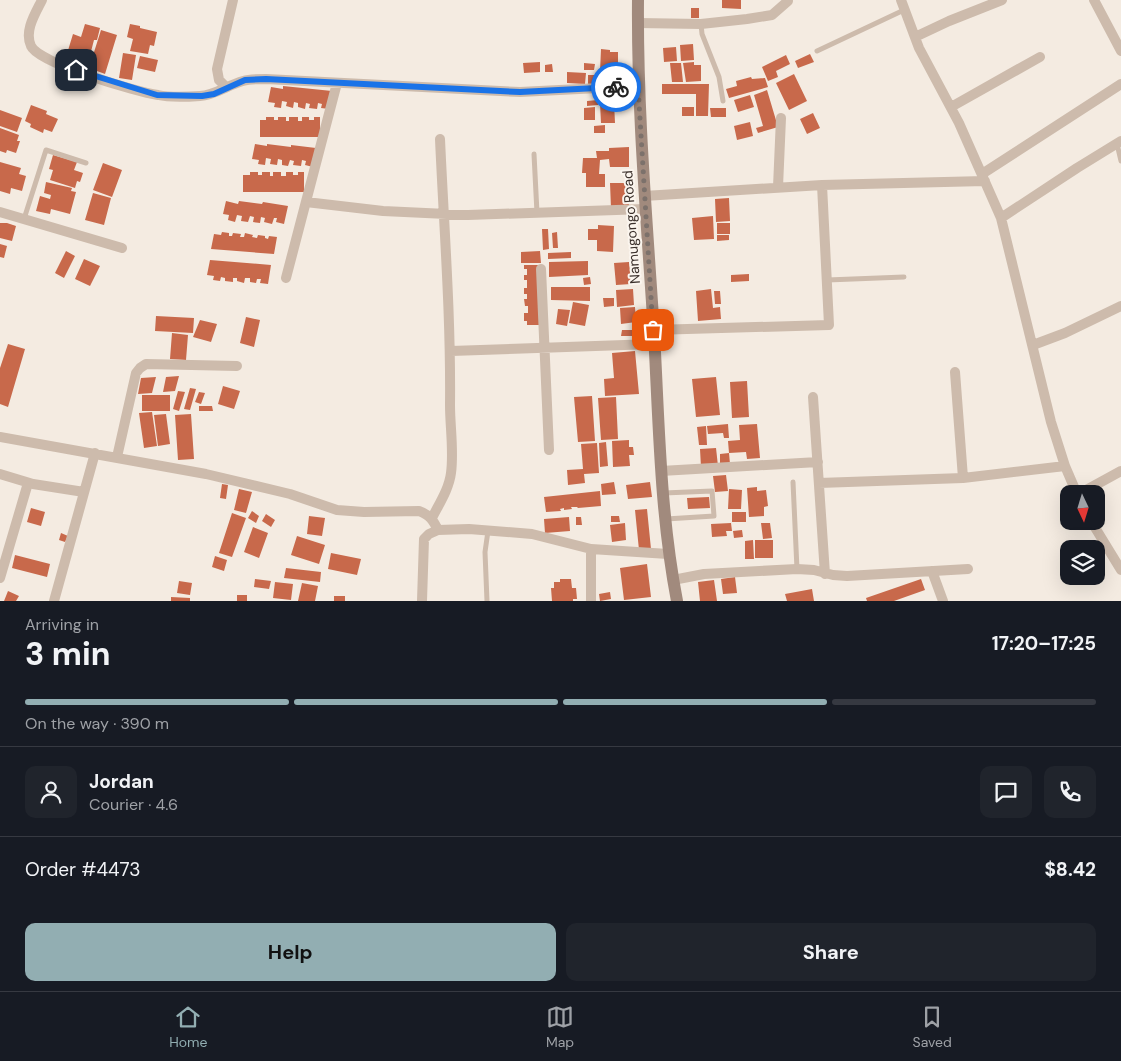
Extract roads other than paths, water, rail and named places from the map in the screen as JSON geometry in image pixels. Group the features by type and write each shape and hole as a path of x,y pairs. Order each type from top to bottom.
{"main road":[{"name":"Namugongo Road","path":"638,0 638,86 661,471 668,554 677,601"}],"street":[{"path":"42,0 32,20 28,40 32,49 49,60 90,76 157,95 202,96 214,94 245,80 266,79 520,92 638,86"},
{"path":"226,87 219,80 217,69 233,0"},
{"path":"915,37 1002,0"},
{"path":"1094,0 1121,51"},
{"path":"638,23 701,24 772,15 788,1"},
{"path":"903,5 915,37 951,107 1001,218 1051,422 1065,466 1074,485"},
{"path":"951,107 1040,57"},
{"path":"286,278 336,83"},
{"path":"644,196 822,184 983,177 1121,84"},
{"path":"778,187 781,118"},
{"path":"432,518 446,490 451,474 451,351 440,139"},
{"path":"1001,218 1119,142"},
{"path":"653,330 829,325 822,184"},
{"path":"306,202 383,210 468,215 645,209"},
{"path":"0,212 122,248"},
{"path":"541,269 549,450"},
{"path":"1033,345 1065,334 1121,306"},
{"path":"451,351 654,344"},
{"path":"117,457 132,389 140,368 146,364 237,366"},
{"path":"955,372 963,478"},
{"path":"814,397 825,574"},
{"path":"0,437 206,474 290,494 337,510 364,512 419,511 432,518 438,530"},
{"path":"54,601 95,453"},
{"path":"661,471 818,462"},
{"path":"819,483 963,478 1065,466"},
{"path":"1095,485 1121,471"},
{"path":"0,474 28,483 84,492"},
{"path":"0,578 28,483"},
{"path":"422,601 424,538 438,530 448,528 532,534 591,549 668,554"},
{"path":"1097,530 1121,570"},
{"path":"591,549 591,601"},
{"path":"673,580 704,574 797,569 847,576 968,569"},
{"path":"932,572 943,601"}],"lane":[{"path":"817,52 903,5"},
{"path":"701,24 702,34 719,77 723,101"},
{"path":"1119,142 1121,160"},
{"path":"24,219 46,150 86,162"},
{"path":"534,154 537,214"},
{"path":"827,280 904,277"},
{"path":"793,482 797,569"},
{"path":"663,493 712,491 714,516 665,519"},
{"path":"487,601 485,552 488,530"}]}
